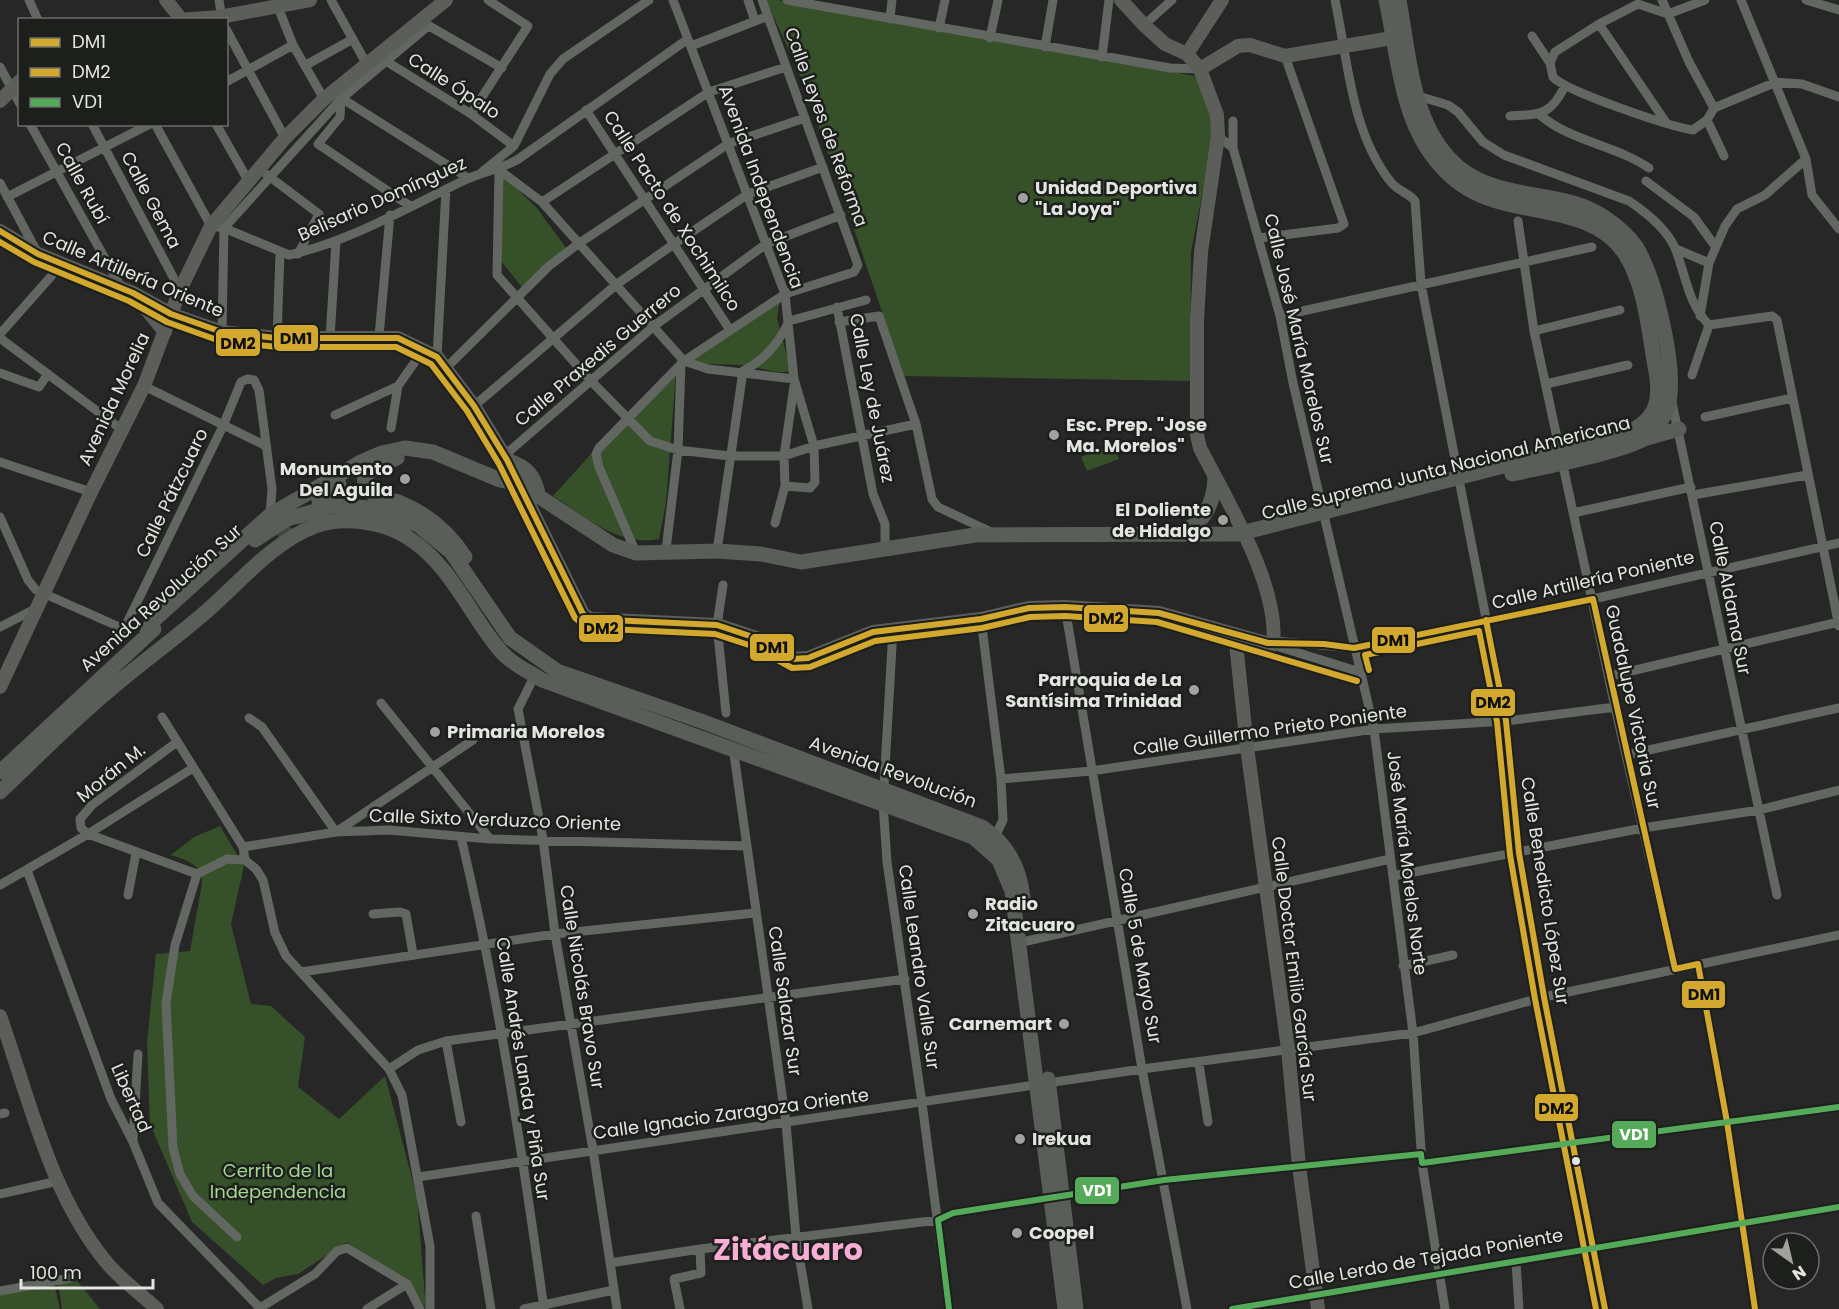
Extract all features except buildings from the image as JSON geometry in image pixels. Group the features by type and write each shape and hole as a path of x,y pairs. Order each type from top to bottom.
{"main road":[{"name":"Calle Suprema Junta Nacional Americana","path":"636,553 666,550 717,551 761,554 801,562 975,535 1179,533 1243,535 1563,456 1621,436 1639,427 1652,414 1664,391 1670,367 1654,291 1636,247 1626,235 1602,215 1587,208 1517,194 1466,173 1449,158 1422,116 1400,37 1386,0"},
{"name":"Calle Suprema Junta Nacional Americana","path":"1398,0 1404,88 1417,133 1428,151 1453,178 1490,199 1560,215 1599,229 1608,234 1626,255 1643,303 1664,391 1665,413 1647,438 1623,447 1563,456"},
{"path":"1647,438 1679,429"},
{"path":"147,633 152,622 270,515 361,462 382,453 405,448 454,459 500,480"},
{"path":"326,503 372,461 389,455 407,453 429,456 442,464"},
{"path":"518,643 512,627 443,528 401,503 370,493 364,481 372,470 401,457 442,464 520,484 613,545 636,553"},
{"path":"506,458 523,466 535,478 538,494"},
{"path":"1179,533 1191,528 1203,517 1214,496 1215,478"},
{"name":"Avenida Revolución Sur","path":"0,772 147,633 178,611 260,537 287,519 326,503 373,508"},
{"name":"Avenida Revolución","path":"373,508 418,525 451,552 505,632 548,666 731,733 883,796 973,837 992,842 1008,878 1023,942 1058,1197 1076,1309"},
{"name":"Avenida Revolución Sur","path":"0,792 106,693 208,610 282,545 317,525 357,522"},
{"name":"Avenida Revolución","path":"357,522 384,526 405,535 424,548 446,572 498,648 509,660 535,675 733,750 883,796"},
{"path":"106,693 120,675 278,536"},
{"name":"Avenida Revolución","path":"1058,1197 1065,1309"}],"street":[{"path":"29,0 37,18"},
{"path":"219,0 222,18"},
{"path":"228,20 276,3 310,0"},
{"path":"218,227 332,97 376,59 353,39 331,0"},
{"name":"Avenida Morelia","path":"0,687 121,429 144,386 180,290 218,227 249,182 265,173 285,138 376,59 424,23 446,0"},
{"path":"471,114 528,26 488,0"},
{"path":"480,173 514,146 549,74 563,59 649,0"},
{"name":"Avenida Independencia","path":"674,0 785,294 794,380"},
{"name":"Calle Leyes de Reforma","path":"748,0 755,21"},
{"name":"Calle Leyes de Reforma","path":"762,0 858,265 854,272 785,294"},
{"path":"787,0 835,5 890,20 1170,68 1200,69 1238,46 1250,45 1285,56 1346,48 1400,37"},
{"path":"890,20 892,0"},
{"path":"939,28 945,0"},
{"path":"990,38 998,0"},
{"path":"1045,47 1053,0"},
{"path":"1102,57 1109,0"},
{"path":"1121,0 1165,44 1187,54 1200,69 1216,115 1218,136 1201,252 1197,320 1197,435 1200,448 1243,535 1274,615 1272,643 1360,672"},
{"path":"1144,25 1172,0"},
{"path":"1187,54 1222,0"},
{"name":"Calle Benedicto López Sur","path":"1335,0 1360,129 1388,179 1396,188 1415,201 1421,284 1506,721 1519,852 1591,1247 1605,1309"},
{"path":"1662,0 1689,62 1714,108"},
{"path":"1550,63 1555,52 1599,24 1638,4 1668,14 1705,0"},
{"path":"1741,0 1806,159 1812,195 1839,229"},
{"path":"1806,0 1839,10"},
{"path":"169,1 179,18"},
{"path":"276,3 293,45 332,97 340,117 318,144 410,206"},
{"path":"499,170 690,42 768,16"},
{"path":"424,23 502,68"},
{"path":"1599,24 1665,122"},
{"path":"228,32 285,138"},
{"path":"1532,36 1550,63 1553,77 1565,86 1677,128 1693,130 1707,120 1714,108 1776,82 1802,84 1839,97"},
{"path":"306,65 353,39"},
{"path":"228,81 293,45"},
{"path":"1259,238 1338,228 1344,224 1285,56"},
{"name":"Calle Ópalo","path":"376,59 471,114 514,146"},
{"path":"0,67 15,85 0,100"},
{"path":"542,202 709,92 786,67"},
{"path":"1510,116 1540,115 1557,102 1565,86"},
{"path":"1418,96 1448,105 1458,112 1484,142 1504,155 1629,201 1661,227 1676,249 1681,273 1700,316 1709,325"},
{"path":"332,97 468,178"},
{"name":"Calle Pacto de Xochimilco","path":"586,110 730,330"},
{"path":"1540,115 1552,125 1634,158 1649,168"},
{"path":"442,363 518,299 549,266 578,244 728,144 805,118"},
{"path":"1707,120 1724,156"},
{"name":"Calle José María Morelos Sur","path":"1233,121 1233,148 1280,315 1323,517"},
{"name":"Calle Rubí","path":"31,126 127,291"},
{"name":"Calle Gema","path":"93,126 180,290"},
{"path":"7,197 149,126"},
{"path":"154,126 218,227 222,332"},
{"path":"217,126 249,182"},
{"path":"1218,136 1233,148"},
{"path":"1700,316 1709,263 1715,246 1737,210 1765,195 1806,159"},
{"path":"474,406 617,284 674,244 748,194 823,167"},
{"path":"499,170 542,202 617,284 683,362 708,369 744,371 794,380"},
{"path":"499,170 497,275 591,381 650,441 678,450 730,456 784,456 861,434 916,424"},
{"name":"Belisario Domínguez","path":"218,227 280,253 298,254 336,241 468,178 480,173 499,170"},
{"path":"265,173 319,214 298,254"},
{"path":"1646,181 1694,217 1715,246"},
{"path":"0,183 38,254"},
{"path":"442,363 446,189"},
{"path":"379,336 390,215"},
{"name":"Calle Praxedis Guerrero","path":"506,458 654,326 766,244 841,215"},
{"name":"Guadalupe Victoria Sur","path":"1518,221 1534,331 1563,456 1615,707 1675,969"},
{"name":"Calle Artillería Oriente","path":"0,231 38,254 127,291 171,314 222,332 277,338 379,336 398,338 424,349 442,363 474,406 506,458 586,617 675,625 717,625 756,638 792,659 808,658 867,634 893,629 981,619 1029,608 1065,607 1159,613 1272,643 1354,648"},
{"path":"330,338 336,241"},
{"path":"1280,315 1592,247"},
{"path":"1676,249 1709,263"},
{"path":"277,338 280,253"},
{"path":"62,264 0,336 121,429"},
{"path":"127,291 165,332"},
{"path":"636,553 596,454 627,417 683,362 785,294"},
{"path":"744,371 758,364 780,340 789,321 866,300"},
{"name":"Calle Ley de Juárez","path":"837,307 873,494 885,524 885,549"},
{"path":"1534,331 1620,310"},
{"path":"839,322 879,316 916,424 934,504 996,535"},
{"path":"1610,676 1839,624 1776,317 1709,325"},
{"path":"1692,375 1709,325"},
{"path":"391,428 398,386 424,349"},
{"path":"666,550 678,450 683,362"},
{"path":"1546,384 1628,365"},
{"path":"717,551 744,371"},
{"path":"0,373 39,387 48,374"},
{"name":"Calle Pátzcuaro","path":"43,594 124,629 223,426 241,382 247,379 254,380 259,390 266,446"},
{"path":"785,486 813,486 814,446 794,380"},
{"path":"775,523 785,486 784,456 794,380"},
{"path":"144,386 266,446 272,489 270,515"},
{"path":"335,415 398,386"},
{"name":"Calle Aldama Sur","path":"1664,391 1679,429 1723,650 1777,895"},
{"path":"1705,417 1792,398"},
{"path":"0,462 91,492"},
{"path":"1573,513 1692,491 1807,475"},
{"name":"José María Morelos Norte","path":"1323,517 1374,729 1413,1034 1422,1158"},
{"path":"1,521 28,580 43,594"},
{"name":"Calle Artillería Poniente","path":"1354,648 1593,599 1839,543"},
{"path":"723,585 717,625 726,713"},
{"name":"Calle 5 de Mayo Sur","path":"1065,607 1142,1069 1187,1309"},
{"path":"0,627 37,609"},
{"path":"981,619 1004,820 992,842"},
{"name":"Calle Leandro Valle Sur","path":"893,629 883,796 887,862 949,1309"},
{"name":"Calle Doctor Emilio García Sur","path":"1235,634 1247,747 1288,1049 1299,1166 1318,1309"},
{"name":"Calle Nicolás Bravo Sur","path":"535,675 518,709 543,840 555,934 593,1150 616,1309"},
{"path":"381,703 490,839"},
{"name":"Calle Guillermo Prieto Poniente","path":"1001,779 1091,771 1374,729 1506,721 1615,707"},
{"path":"1626,755 1839,708"},
{"path":"162,717 243,847 245,860"},
{"path":"249,718 262,727 336,832 435,768 473,740"},
{"name":"Calle Salazar Sur","path":"731,733 786,1124 796,1237 808,1309"},
{"name":"Morán M.","path":"88,834 81,828 80,819 92,805 177,742"},
{"path":"0,885 88,834 193,768"},
{"path":"1393,876 1643,828 1759,810 1839,790"},
{"name":"Calle Sixto Verduzco Oriente","path":"243,847 336,832 389,830 490,839 746,846"},
{"path":"88,834 197,874 228,859 245,860 256,869 263,880 279,944 300,972 389,1069 402,1095 430,1246 430,1309"},
{"name":"Calle Andrés Landa y Piña Sur","path":"461,837 487,945 503,1034 544,1307"},
{"path":"128,895 136,853"},
{"path":"1023,942 1266,885 1389,859"},
{"name":"Libertad","path":"27,870 111,1099 133,1142 158,1203 259,1308 315,1274 342,1248 347,1248 406,1284"},
{"path":"197,874 175,945 166,1003 173,1149 180,1174 193,1196 237,1237"},
{"path":"373,915 400,912 406,914 413,954"},
{"path":"300,972 555,934 755,913"},
{"name":"Calle Ignacio Zaragoza Oriente","path":"418,1177 786,1124 1142,1069 1199,1064 1288,1049 1413,1034 1544,997 1839,935"},
{"path":"1403,966 1453,956"},
{"path":"1698,964 1727,1122 1755,1309"},
{"path":"389,1069 418,1050 446,1041 768,995 905,979"},
{"path":"0,1016 58,1181 74,1217 108,1264 157,1309"},
{"path":"446,1041 461,1122"},
{"path":"133,1142 138,1054"},
{"path":"1199,1064 1208,1122"},
{"path":"610,1263 700,1249 938,1220 953,1213 1164,1180 1299,1166 1573,1145 1839,1107"},
{"path":"1422,1158 1445,1309"},
{"path":"0,1194 58,1181"},
{"name":"Calle Lerdo de Tejada Poniente","path":"1232,1309 1839,1207"},
{"path":"476,1216 490,1309"},
{"path":"680,1309 674,1279 701,1273 700,1249"},
{"path":"1516,1262 1519,1309"},
{"path":"0,1291 70,1278"},
{"path":"366,1309 406,1284 420,1309"},
{"path":"524,1309 544,1307 614,1290"}],"green space":[{"name":"Unidad Deportiva \"La Joya\"","path":"766,0 778,0 1195,76 1210,101 1212,143 1191,252 1190,381 904,376 805,86"},
{"path":"501,174 536,207 567,249 524,290 501,261"},
{"path":"780,299 777,318 791,371 778,372 688,360"},
{"path":"676,372 666,503 659,539 630,539 616,534 590,521 553,496 600,444"},
{"path":"1113,444 1119,459 1087,471 1081,457"},
{"name":"Cerrito de la Independencia","path":"220,826 244,866 231,924 251,1004 271,1006 305,1037 298,1087 339,1119 385,1076 417,1197 426,1309 410,1282 407,1284 347,1242 298,1274 276,1278 263,1285 192,1222 150,1124 147,1042 156,954 190,951 202,883 196,867 188,861 171,855 194,837"},
{"path":"75,1278 100,1309 62,1309 58,1282"},
{"path":"54,1284 60,1309 0,1309 0,1293"}],"tunnel":[{"path":"278,536 303,514"}],"transit line":[{"name":"DM1","path":"0,231 38,254 133,293 171,314 222,332 277,338 398,338 437,357 474,406 507,460 583,614 590,619 717,625 756,638 792,659 808,658 873,632 981,619 1029,608 1065,607 1159,613 1268,643 1324,644 1354,648 1593,599 1675,969 1698,964 1727,1122 1755,1309"},
{"name":"DM2","path":"0,242 34,262 129,301 167,322 220,341 277,347 396,347 431,364 467,411 499,464 575,618 587,628 715,634 752,646 792,668 810,667 875,641 982,628 1030,617 1065,616 1157,622 1357,681"},
{"name":"DM1","path":"1486,620 1506,721 1519,853 1544,997 1605,1309"},
{"name":"DM2","path":"1369,670 1365,655 1479,631 1497,722 1510,855 1535,999 1596,1309"},
{"name":"VD1","path":"949,1309 938,1220 953,1213 1164,1180 1421,1154 1422,1163 1839,1107"},
{"name":"VD1","path":"1232,1309 1839,1207"}],"place":[{"name":"Unidad Deportiva \"La Joya\"","path":"1023,198"},
{"name":"Esc. Prep. \"Jose Ma. Morelos\"","path":"1054,435"},
{"name":"Monumento Del Aguila","path":"405,479"},
{"name":"El Doliente de Hidalgo","path":"1223,520"},
{"name":"Parroquia de La Santísima Trinidad","path":"1194,690"},
{"name":"Primaria Morelos","path":"435,732"},
{"name":"Radio Zitacuaro","path":"973,914"},
{"name":"Carnemart","path":"1064,1024"},
{"name":"Irekua","path":"1020,1139"},
{"name":"Coopel","path":"1017,1233"}],"district":[{"name":"Zitácuaro","path":"788,1250"}]}
